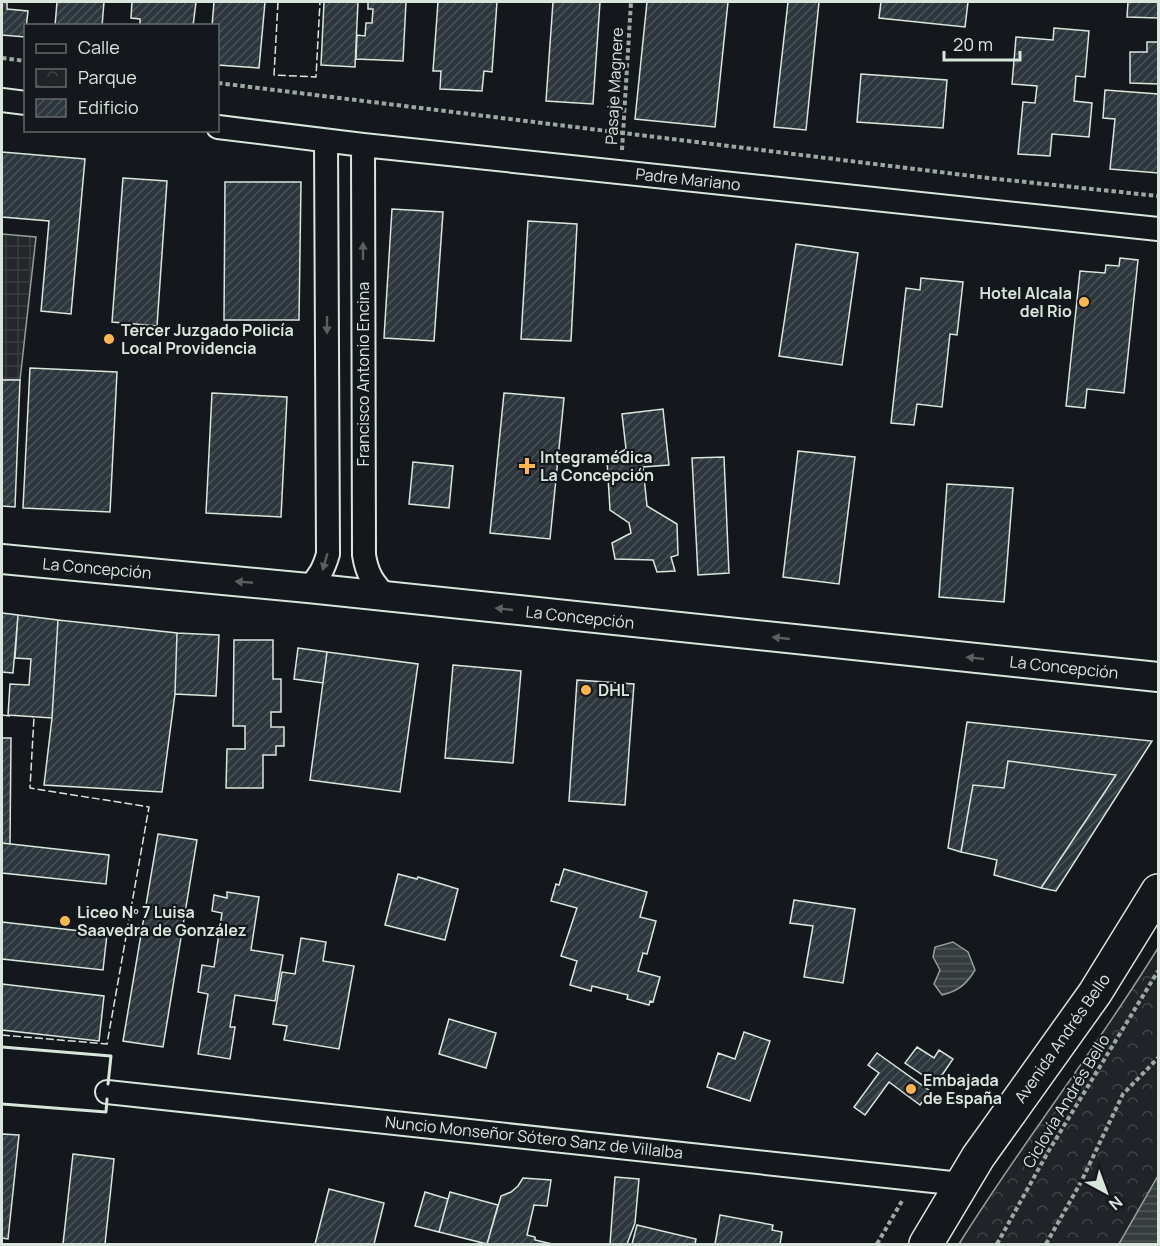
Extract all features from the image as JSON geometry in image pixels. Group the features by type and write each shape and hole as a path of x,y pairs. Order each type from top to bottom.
{"main road":[{"name":"Avenida Andrés Bello","path":"926,1245 961,1184 1095,993 1158,891"}],"street":[{"path":"2,100 24,103"},
{"name":"Padre Mariano","path":"219,127 326,141 1158,229"},
{"path":"308,588 317,580 328,554 326,141"},
{"name":"Francisco Antonio Encina","path":"363,145 363,514 366,570 372,583 386,596"},
{"path":"328,515 331,523 337,529 346,531 354,529 361,523 363,514"},
{"name":"La Concepción","path":"2,559 308,588 1158,677"},
{"name":"Nuncio Monseñor Sótero Sanz de Villalba","path":"107,1092 961,1184"}],"path":[{"name":"Pasaje Magnere","path":"621,172 631,2"},
{"path":"2,58 24,61"},
{"path":"219,83 988,178 1158,196"},
{"name":"Ciclovía Andrés Bello","path":"997,1245 1048,1152 1158,971"},
{"path":"1046,1245 1081,1182 1123,1094 1158,1058"},
{"path":"877,1245 915,1179"}],"green space":[{"path":"1158,948 1158,1176 1119,1244 959,1244 1008,1169 1110,1023"}],"shaded area":[{"path":"2,234 36,237 20,380 2,380"},
{"path":"953,942 968,952 975,970 961,987 942,995 934,984 940,970 933,957 935,947"},
{"path":"1158,1176 1158,1244 1119,1244"}],"building":[{"path":"2,2 7,2 7,9 28,11 26,24 24,24 24,37 2,35"},
{"path":"57,2 104,2 102,24 55,24"},
{"path":"132,2 196,2 193,24 140,24 140,19 131,18"},
{"path":"214,2 265,2 259,68 219,65 219,24 212,24"},
{"path":"324,2 358,2 355,67 321,65"},
{"path":"368,2 406,2 403,61 356,59 357,35 365,36 366,23 372,23 373,9 368,9"},
{"path":"438,2 497,2 492,72 484,71 482,91 440,89 441,71 433,71"},
{"path":"553,2 600,2 593,104 546,101"},
{"path":"647,2 728,2 715,127 635,119"},
{"path":"788,2 819,2 806,130 774,127"},
{"path":"881,2 968,2 965,27 879,18"},
{"path":"1128,2 1158,2 1158,18 1127,17"},
{"path":"1054,28 1089,31 1085,77 1076,76 1074,101 1092,103 1089,137 1052,134 1050,156 1018,154 1023,102 1035,103 1037,86 1012,84 1016,37 1053,40"},
{"path":"1147,42 1158,42 1158,84 1130,83 1130,52 1147,52"},
{"path":"861,74 947,80 943,128 857,122"},
{"path":"1105,90 1158,94 1158,173 1110,169 1115,119 1103,118"},
{"path":"2,152 85,159 71,314 41,311 49,221 2,217"},
{"path":"123,178 167,181 157,326 112,322"},
{"path":"225,182 301,182 299,320 224,320"},
{"path":"392,209 443,212 434,341 384,338"},
{"path":"528,221 577,224 571,341 521,339"},
{"path":"796,244 858,253 842,365 779,356"},
{"path":"1120,258 1138,260 1124,393 1087,389 1085,408 1066,406 1080,271 1105,273 1106,265 1119,266"},
{"path":"921,278 963,282 957,335 950,334 942,407 917,404 914,425 891,423 906,288 920,290"},
{"path":"30,368 117,372 110,512 23,508"},
{"path":"2,380 20,380 15,507 2,506"},
{"path":"212,393 287,397 281,517 206,513"},
{"name":"Integramédica La Concepción","path":"504,393 564,398 550,539 490,533"},
{"path":"663,409 669,465 643,467 647,506 677,524 678,555 671,557 675,571 657,572 653,560 615,559 612,543 631,533 629,523 610,510 607,460 626,449 622,414"},
{"path":"798,451 855,457 839,584 783,577"},
{"path":"724,457 729,573 698,575 692,458"},
{"path":"413,462 453,466 449,508 409,504"},
{"path":"947,484 1013,488 1004,602 939,597"},
{"path":"2,613 18,615 13,673 2,672"},
{"path":"18,615 58,620 52,718 8,715 10,684 29,685 31,659 15,658"},
{"path":"58,620 177,633 175,694 162,792 44,785 52,718"},
{"path":"177,633 219,635 216,696 175,694"},
{"path":"234,640 273,640 273,679 281,679 281,712 271,712 271,727 284,727 284,746 276,746 276,755 263,755 263,788 226,788 227,749 245,749 245,726 233,726"},
{"path":"298,648 327,652 323,683 294,679"},
{"path":"327,652 418,664 400,792 310,780"},
{"path":"453,665 521,671 513,763 445,758"},
{"path":"577,680 634,684 625,805 569,801"},
{"path":"967,722 1152,741 1056,891 1041,888 1116,775 1008,761 1004,788 973,785 961,852 948,848"},
{"path":"2,738 11,738 10,844 2,843"},
{"path":"1008,761 1116,775 1041,888 994,875 997,860 961,852 973,785 1004,788"},
{"path":"158,834 197,840 163,1047 123,1041"},
{"path":"2,843 109,855 106,884 2,873"},
{"path":"564,869 647,892 640,917 656,921 647,954 643,953 638,971 660,977 653,1002 650,1001 649,1005 627,999 628,995 592,986 591,991 570,985 577,961 561,956 577,908 551,901"},
{"path":"398,874 417,879 418,877 458,889 445,940 385,925"},
{"path":"227,892 259,897 251,950 283,955 275,1001 235,995 230,1027 235,1027 230,1059 198,1054 208,994 198,992 202,965 214,967 222,913 212,911 214,895 227,898"},
{"path":"794,900 855,909 843,983 804,977 813,926 790,923"},
{"path":"2,922 107,934 103,970 2,959"},
{"path":"301,938 326,942 323,961 354,966 339,1049 284,1040 287,1026 273,1024 282,972 295,974"},
{"path":"2,984 104,996 99,1041 2,1030"},
{"path":"449,1019 496,1033 486,1068 439,1054"},
{"path":"744,1032 770,1041 750,1101 707,1087 718,1053 735,1059"},
{"path":"917,1047 934,1058 939,1050 953,1059 936,1084 905,1063"},
{"path":"877,1053 930,1091 920,1105 889,1082 865,1115 854,1107 879,1073 868,1065"},
{"path":"2,1134 19,1135 8,1239 2,1238"},
{"path":"73,1154 114,1159 105,1244 63,1244"},
{"path":"615,1177 639,1179 635,1223 627,1244 610,1244"},
{"path":"523,1178 551,1180 547,1206 534,1205 527,1235 535,1237 535,1240 552,1244 487,1244 501,1196 511,1192"},
{"path":"329,1189 384,1203 374,1244 315,1244"},
{"path":"425,1192 448,1199 439,1232 415,1226"},
{"path":"450,1192 498,1205 487,1244 439,1232"},
{"path":"720,1215 773,1225 772,1230 782,1232 780,1244 715,1244"},
{"path":"637,1225 696,1239 695,1244 632,1244"}],"fence":[{"path":"278,2 274,75 316,77 320,2"},
{"path":"2,715 11,716"},
{"path":"2,1035 107,1044 149,807 30,788 34,717 32,717"}],"wall":[{"path":"2,1047 111,1056 108,1084"},
{"path":"2,1104 106,1112 107,1099"}],"place":[{"name":"Hotel Alcala del Rio","path":"1084,302"},
{"name":"Tercer Juzgado Policía Local Providencia","path":"109,339"},
{"name":"Integramédica La Concepción","path":"527,466"},
{"name":"DHL","path":"586,690"},
{"name":"Liceo Nº 7 Luisa Saavedra de González","path":"65,921"},
{"name":"Embajada de España","path":"911,1089"}]}
